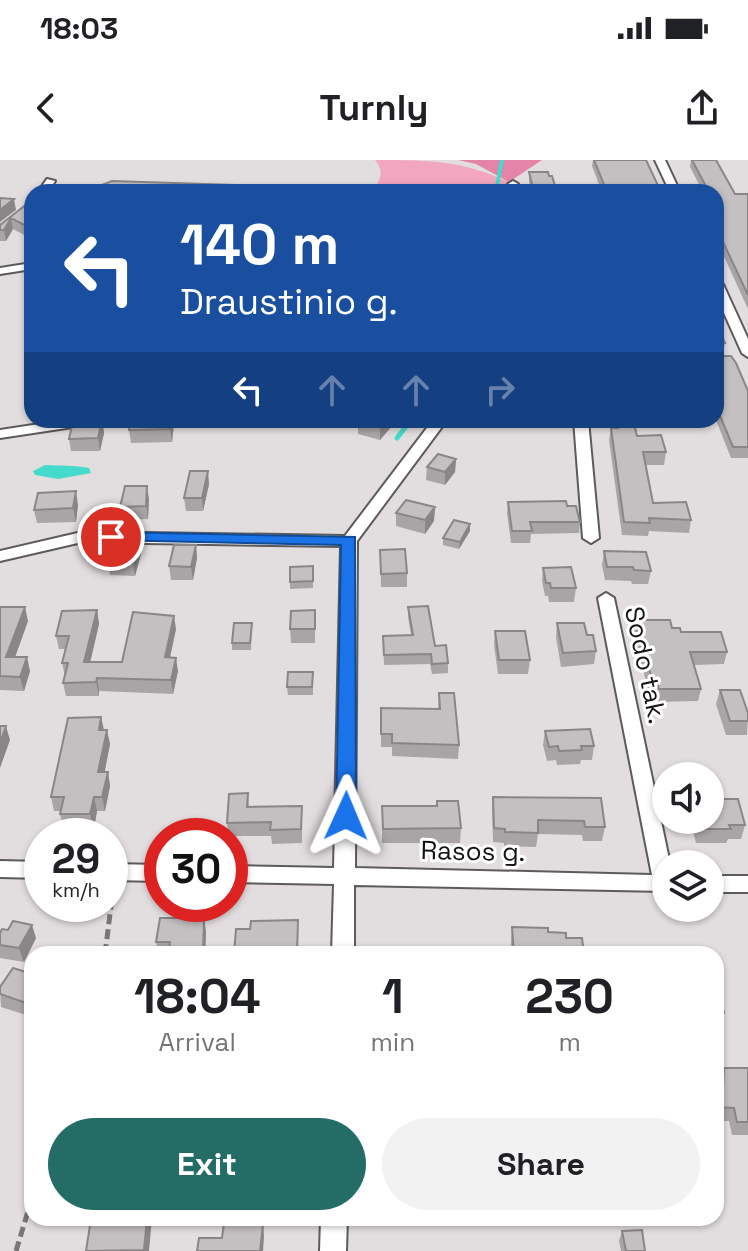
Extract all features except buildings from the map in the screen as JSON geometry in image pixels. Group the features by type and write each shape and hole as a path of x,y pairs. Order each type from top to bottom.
{"street":[{"path":"660,160 671,184"},
{"path":"0,271 24,267"},
{"path":"724,304 744,358"},
{"path":"0,434 40,428"},
{"path":"343,946 349,541 434,428"},
{"path":"582,428 591,538"},
{"path":"0,556 82,537 349,541"},
{"name":"Sodo tak.","path":"606,598 658,850"},
{"path":"0,869 24,870"},
{"name":"Rasos g.","path":"248,874 652,883"},
{"path":"724,884 748,884"},
{"path":"333,1251 334,1226"}],"path":[{"path":"106,946 108,922"},
{"path":"16,1251 24,1224"}],"shaded area":[{"path":"375,160 459,165 509,182 377,184 381,172"},
{"path":"458,160 542,160 509,182 476,164"}],"water":[{"path":"45,465 84,467 89,468 91,473 58,479 35,475 33,471"}],"waterway":[{"path":"498,184 502,160"},
{"path":"397,438 405,428"}],"route":[{"path":"111,537 349,541 346,816"}]}
